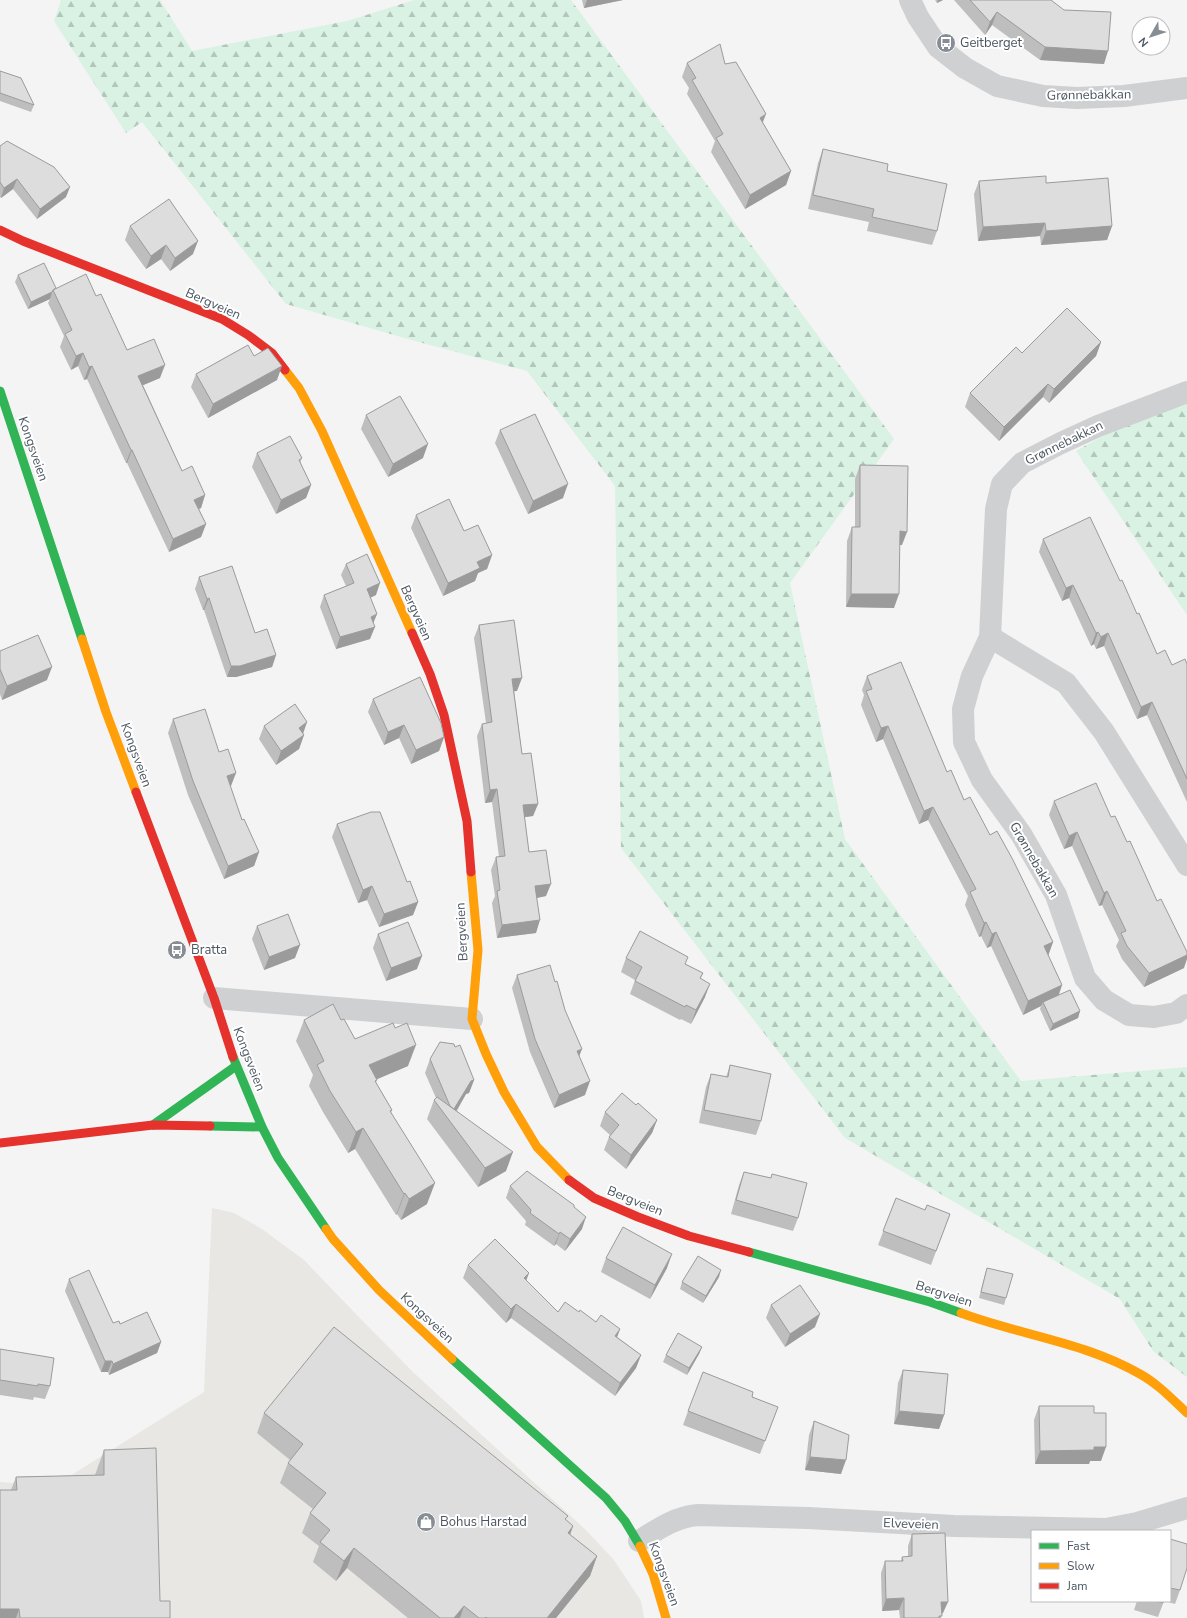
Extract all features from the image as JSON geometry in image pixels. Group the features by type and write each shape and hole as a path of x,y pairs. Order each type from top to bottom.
{"street":[{"name":"Grønnebakkan","path":"910,0 918,17 938,47 965,68 997,86 1043,96 1077,98 1124,96 1187,88"},
{"name":"Bergveien","path":"0,230 23,241 222,319 248,335 272,353 299,388 322,431 430,674 444,715 454,770 466,821 469,844 478,950 472,1019 486,1054 504,1092 537,1147 564,1177 594,1198 638,1217 689,1236 930,1302 988,1322 1051,1339 1103,1356 1141,1374 1164,1391 1187,1413"},
{"name":"Kongsveien","path":"0,391 106,712 214,998 236,1066 262,1127 278,1158 333,1239 374,1285 455,1362 594,1487 616,1509 639,1541 662,1600 666,1618"},
{"name":"Grønnebakkan","path":"1187,392 1098,426 1062,443 1022,463 1002,484 996,509 990,637 972,676 963,709 964,742 982,780 1021,834 1056,895 1085,978 1104,1000 1129,1015 1154,1017 1176,1013 1187,1005"},
{"path":"990,637 1066,683 1104,732 1187,865"},
{"path":"214,998 472,1019"},
{"path":"153,1125 236,1066"},
{"path":"0,1143 153,1125 262,1127"},
{"name":"Elveveien","path":"639,1541 685,1516 698,1515 808,1518 954,1526 1106,1529 1137,1523 1187,1508"}],"shaded area":[{"path":"212,1208 234,1213 262,1229 304,1260 414,1373 586,1530 614,1560 641,1601 644,1618 0,1618 0,1482 54,1486 204,1392"}],"green space":[{"path":"61,0 160,0 192,51 347,21 414,0 571,0 894,439 790,583 845,839 1021,1081 1187,1067 1187,1377 1153,1351 1120,1299 845,1138 621,848 615,486 527,371 286,304 142,122 126,133 54,21"},
{"path":"1187,389 1187,615 1076,451"}],"building":[{"path":"970,0 1051,0 1064,10 1111,12 1108,51 1045,47 997,12 990,22"},
{"path":"720,44 725,64 736,62 766,114 760,118 791,171 750,195 716,138 723,134 692,80 696,78 687,63"},
{"path":"0,71 21,78 34,105 0,93"},
{"path":"7,141 54,167 70,187 40,209 17,179 4,188 0,182 0,146"},
{"path":"823,149 888,164 887,171 947,184 937,231 872,217 874,209 813,195"},
{"path":"1046,176 1046,183 1108,178 1112,226 1046,231 1045,223 983,227 979,181"},
{"path":"169,199 198,241 175,258 166,245 151,256 130,226"},
{"path":"44,263 56,288 52,292 31,302 18,275"},
{"path":"86,274 96,296 101,294 127,350 154,339 165,365 138,376 182,471 192,466 205,495 194,500 206,524 173,539 92,366 89,367 83,353 76,356 65,334 72,330 53,290"},
{"path":"1067,308 1101,342 1054,389 1048,384 1004,427 970,393 1016,347 1022,353"},
{"path":"248,345 254,356 268,348 282,366 213,404 196,374"},
{"path":"400,396 428,444 393,464 366,415"},
{"path":"535,414 568,484 533,501 500,430"},
{"path":"290,436 302,458 299,460 311,485 281,500 257,453"},
{"path":"860,465 908,466 907,532 900,531 899,594 851,594 852,527 860,527"},
{"path":"449,499 464,531 478,525 492,555 477,562 480,568 448,583 416,515"},
{"path":"1090,517 1120,581 1122,580 1137,614 1139,613 1157,654 1165,650 1172,665 1185,659 1187,664 1187,779 1152,702 1141,707 1108,633 1101,637 1098,632 1096,633 1073,585 1066,588 1043,539"},
{"path":"367,554 380,583 367,589 377,614 371,617 375,627 340,637 324,595 354,583 346,564"},
{"path":"232,566 255,633 267,629 276,655 240,666 231,666 209,598 207,599 199,577"},
{"path":"514,620 522,678 512,679 522,754 531,753 538,804 523,805 529,852 546,850 551,884 535,886 540,920 502,925 497,891 500,890 496,857 505,856 497,789 490,790 482,724 492,722 479,625"},
{"path":"38,635 52,667 7,686 0,669 0,651"},
{"path":"901,662 947,772 951,770 964,800 970,797 990,835 997,831 1013,860 1053,942 1044,946 1062,985 1028,1001 996,932 992,934 986,922 984,923 970,892 976,889 933,807 924,811 888,726 881,728 866,691 872,689 867,676"},
{"path":"420,677 441,723 444,737 416,750 404,725 388,732 373,699"},
{"path":"295,704 307,722 299,728 304,735 281,751 264,726"},
{"path":"205,709 219,752 228,749 236,773 227,776 242,820 244,819 259,852 228,866 193,781 173,719"},
{"path":"1096,783 1111,817 1115,816 1127,842 1130,841 1157,901 1161,899 1187,952 1187,955 1149,973 1127,946 1121,933 1126,931 1107,891 1104,893 1077,832 1069,836 1054,801"},
{"path":"371,812 380,812 407,882 410,881 418,902 384,914 372,886 363,890 337,824"},
{"path":"288,914 300,945 269,957 257,926"},
{"path":"408,922 422,956 391,968 378,934"},
{"path":"640,931 688,957 685,964 703,973 700,978 710,984 696,1010 686,1005 685,1007 635,981 642,967 626,958"},
{"path":"550,965 555,982 557,981 565,1010 582,1049 577,1051 590,1081 559,1095 535,1039 517,975"},
{"path":"1070,990 1080,1011 1053,1024 1043,1002"},
{"path":"333,1004 341,1020 344,1019 355,1039 393,1023 395,1028 407,1023 416,1045 369,1065 377,1080 375,1081 392,1110 390,1111 435,1183 409,1199 405,1193 404,1194 363,1128 356,1132 330,1091 317,1065 324,1061 304,1020"},
{"path":"440,1042 454,1044 455,1047 460,1045 474,1080 471,1081 454,1109 450,1106 430,1059"},
{"path":"730,1065 771,1074 761,1121 704,1110 711,1074 728,1077"},
{"path":"622,1093 636,1105 638,1103 657,1120 631,1155 609,1137 619,1125 605,1112"},
{"path":"437,1097 513,1152 485,1168 434,1100"},
{"path":"527,1171 574,1205 574,1207 586,1217 570,1239 560,1232 559,1234 530,1213 531,1210 510,1186"},
{"path":"744,1172 771,1178 772,1174 807,1183 798,1218 736,1200"},
{"path":"896,1198 925,1210 927,1205 950,1214 936,1251 883,1231"},
{"path":"623,1227 672,1254 655,1285 606,1258"},
{"path":"495,1239 529,1273 524,1278 558,1312 565,1302 579,1312 580,1310 596,1322 601,1315 620,1329 615,1336 641,1355 620,1383 516,1304 511,1309 468,1265"},
{"path":"698,1256 721,1270 706,1296 682,1282"},
{"path":"987,1268 1013,1274 1006,1298 981,1292"},
{"path":"89,1270 113,1323 119,1321 120,1324 147,1312 161,1342 113,1364 112,1361 105,1361 69,1279"},
{"path":"800,1285 820,1314 790,1334 771,1305"},
{"path":"334,1327 568,1516 565,1519 573,1526 568,1533 597,1556 547,1618 479,1618 464,1606 454,1618 440,1618 354,1548 344,1561 320,1542 330,1530 310,1513 326,1493 288,1463 303,1444 264,1413"},
{"path":"678,1333 702,1347 689,1368 666,1355"},
{"path":"0,1349 54,1358 50,1386 38,1384 38,1386 0,1380"},
{"path":"903,1370 948,1374 944,1415 899,1411"},
{"path":"703,1372 753,1392 752,1397 778,1407 765,1441 688,1411"},
{"path":"1039,1406 1094,1406 1094,1413 1106,1413 1106,1447 1094,1447 1094,1450 1040,1451"},
{"path":"814,1421 849,1435 846,1460 810,1457"},
{"path":"156,1448 160,1601 170,1601 170,1618 20,1618 19,1609 0,1609 0,1490 17,1490 16,1477 104,1475 104,1450"},
{"path":"945,1533 948,1602 941,1602 942,1616 939,1616 939,1618 904,1618 904,1598 886,1599 885,1561 903,1561 902,1557 912,1556 912,1534"},
{"path":"1171,1539 1187,1544 1187,1568 1180,1590 1171,1588"}],"traffic: fast":[{"path":"0,391 82,639"},
{"path":"233,1057 262,1127 278,1158 326,1229"},
{"path":"153,1125 236,1066"},
{"path":"210,1126 262,1127"},
{"path":"749,1252 930,1302 961,1313"},
{"path":"452,1359 606,1498 625,1521 640,1546"}],"traffic: slow":[{"path":"285,370 299,388 322,431 412,633"},
{"path":"82,639 106,712 136,792"},
{"path":"471,872 478,950 472,1019 486,1054 504,1092 537,1147 569,1180"},
{"path":"326,1229 333,1239 379,1290 452,1359"},
{"path":"961,1313 983,1321 1074,1346 1119,1363 1153,1382 1187,1413"},
{"path":"640,1546 653,1574 666,1618"}],"traffic: jam":[{"path":"0,230 23,241 222,319 248,335 272,353 285,370"},
{"path":"412,633 430,674 444,715 467,821 471,872"},
{"path":"136,792 214,998 233,1057"},
{"path":"0,1143 153,1125 210,1126"},
{"path":"569,1180 594,1198 638,1217 689,1236 749,1252"}],"place":[{"name":"Geitberget","path":"946,43"},
{"name":"Bratta","path":"177,950"},
{"name":"Bohus Harstad","path":"426,1522"}]}
